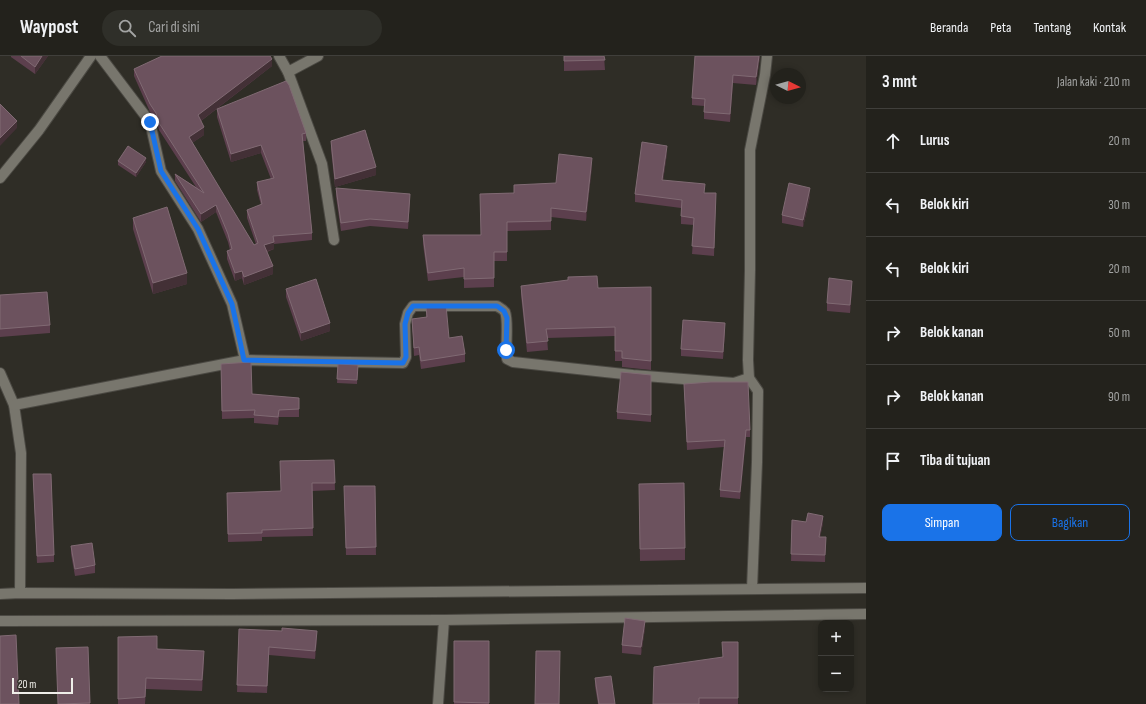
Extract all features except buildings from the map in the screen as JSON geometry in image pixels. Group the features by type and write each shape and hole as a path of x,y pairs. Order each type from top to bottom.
{"street":[{"path":"0,178 39,130 91,56"},
{"path":"100,56 150,122 161,171 198,229 232,304 244,360"},
{"path":"279,56 288,72 322,164 334,240"},
{"path":"288,72 318,56"},
{"path":"752,589 758,391 749,378 748,360 750,150 765,75 767,56"},
{"path":"14,405 244,360 403,363 406,357 405,324 408,313 413,306 497,306 504,311 507,318 507,359 513,362 634,375 734,383 749,378"},
{"path":"0,373 14,405 21,454 20,593"},
{"path":"0,594 232,594 866,588"},
{"path":"0,621 444,620 866,614"},
{"path":"438,704 444,620"}],"route":[{"path":"150,122 161,171 198,229 232,304 244,360 403,363 406,357 405,324 408,313 413,306 497,306 504,311 507,318 506,350"}]}
